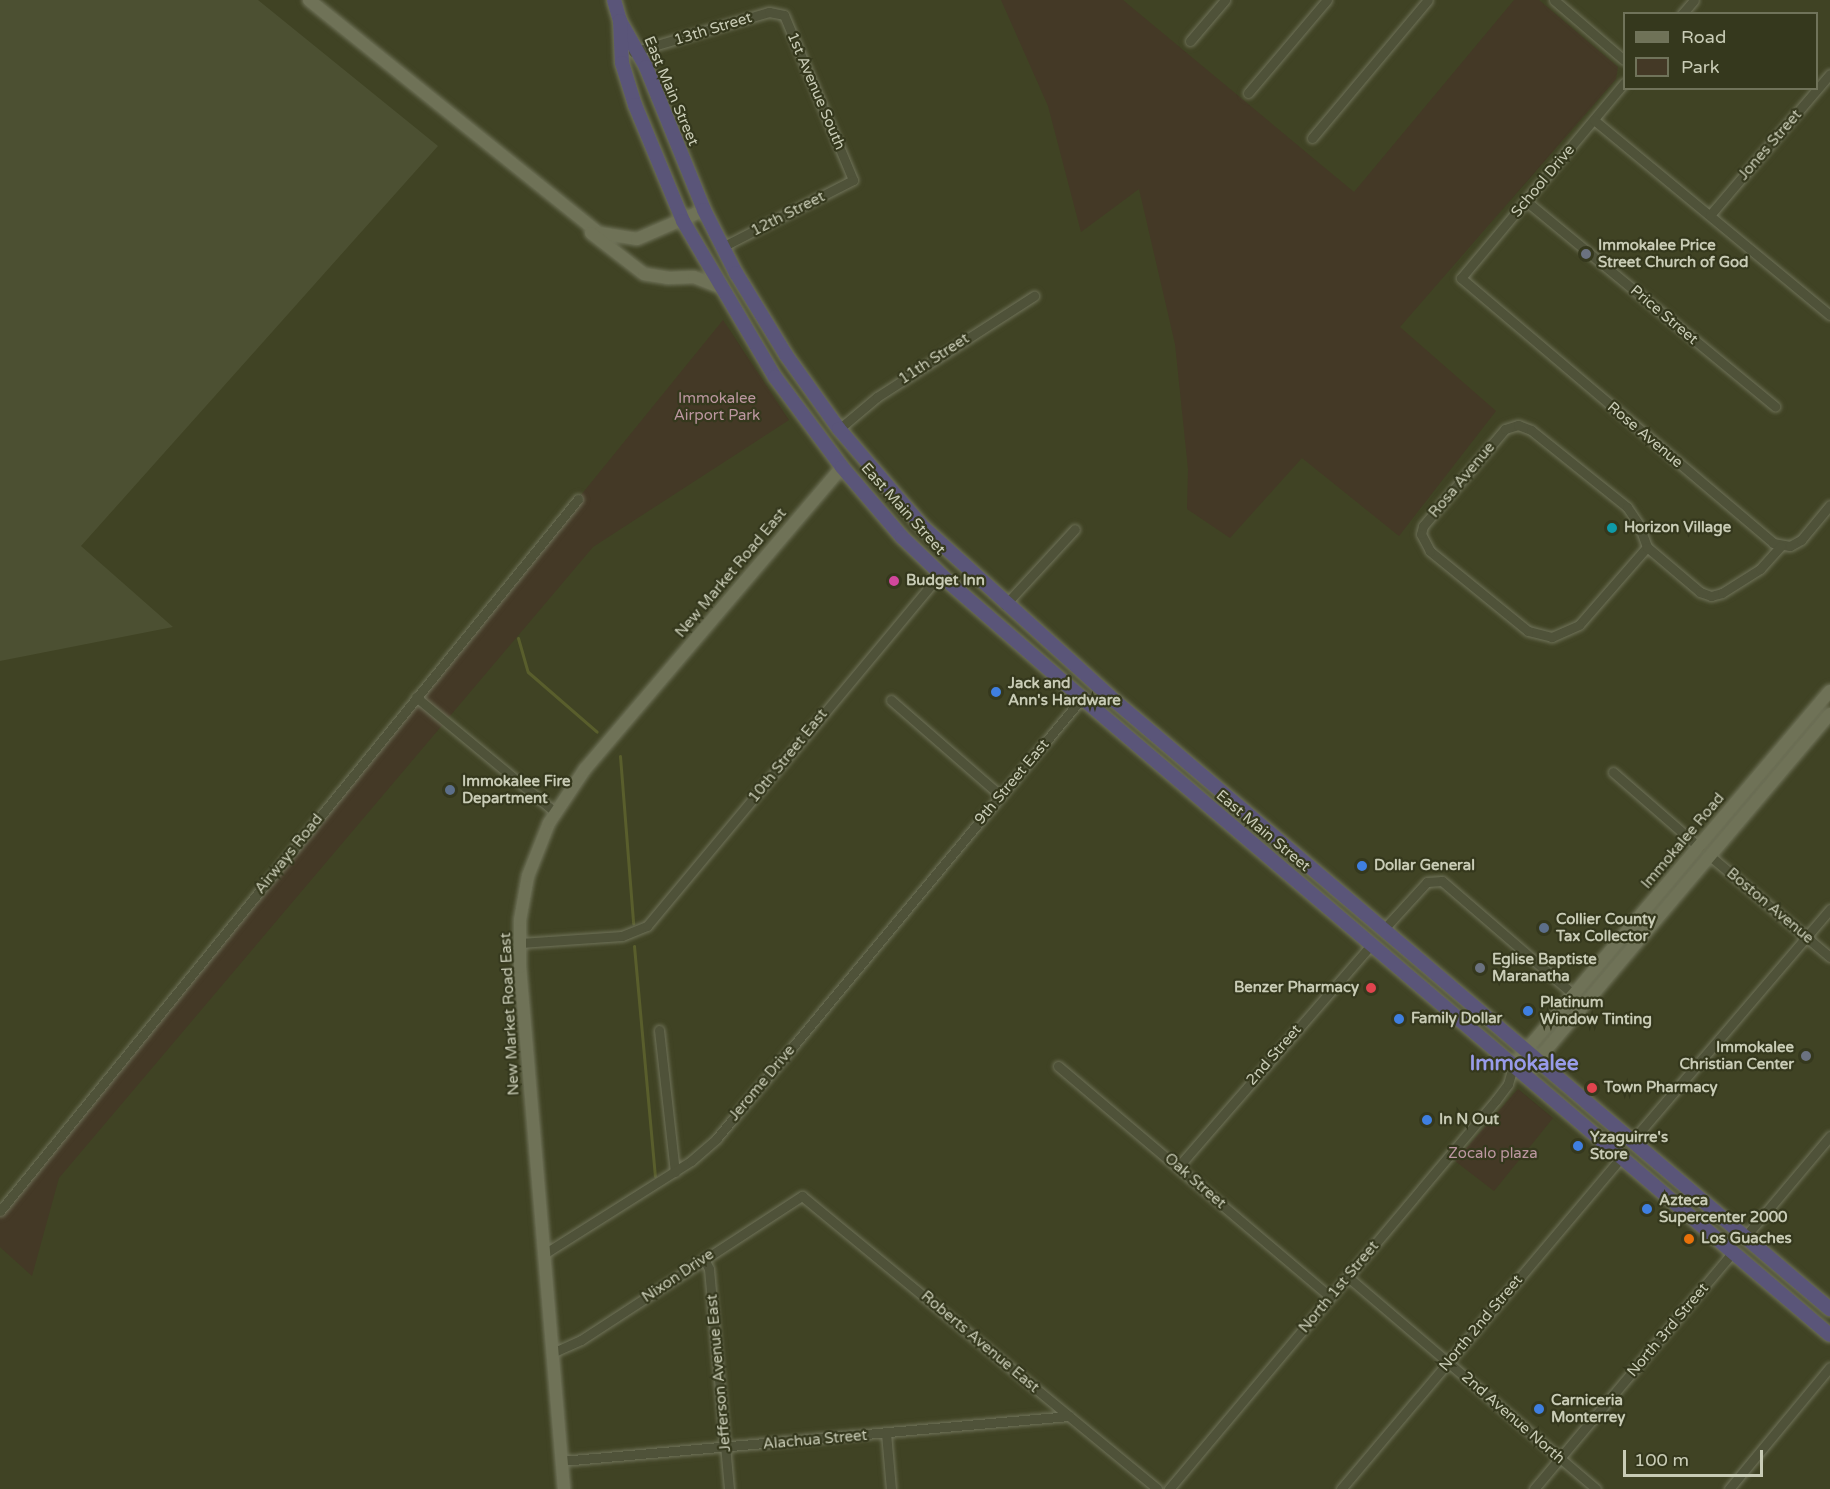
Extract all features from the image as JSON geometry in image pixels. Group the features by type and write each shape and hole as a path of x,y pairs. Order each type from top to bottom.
{"highway":[{"name":"East Main Street","path":"614,0 620,21 622,56 654,156 683,221 775,377 842,467 940,574 1524,1077 1830,1335"},
{"name":"East Main Street","path":"620,21 638,51 704,210 722,247 781,348 858,453 941,547 1095,684 1830,1309"},
{"path":"842,467 858,453"},
{"path":"1082,698 1095,684"},
{"path":"1371,945 1383,930"},
{"path":"1732,1253 1745,1237"}],"main road":[{"path":"309,0 576,217 635,269 654,277 694,276 720,287"},
{"path":"576,217 599,233 623,239 655,234 704,210"},
{"name":"New Market Road East","path":"564,1489 520,943 528,876 555,812 585,769 842,467"},
{"name":"Immokalee Road","path":"1513,1066 1830,690"},
{"name":"Immokalee Road","path":"1524,1077 1830,714"},
{"path":"1699,847 1710,856"},
{"path":"1612,950 1623,960"},
{"path":"1801,1311 1830,1327"}],"street":[{"path":"1190,41 1225,0"},
{"path":"1248,93 1327,0"},
{"path":"1312,138 1428,0"},
{"path":"1554,0 1623,59"},
{"path":"1684,12 1694,0"},
{"name":"13th Street","path":"622,56 769,12"},
{"name":"1st Avenue South","path":"769,12 784,15 853,180"},
{"name":"Jones Street","path":"1818,89 1830,75"},
{"name":"School Drive","path":"1461,278 1623,84"},
{"name":"Jones Street","path":"1710,215 1817,90"},
{"path":"1594,120 1829,312"},
{"name":"12th Street","path":"722,247 853,180"},
{"name":"Price Street","path":"1526,201 1775,406"},
{"name":"Rose Avenue","path":"1461,278 1757,530 1781,546"},
{"name":"11th Street","path":"839,429 877,397 1034,296"},
{"name":"Rosa Avenue","path":"1647,548 1579,625 1552,637 1528,631 1430,551 1421,534 1424,526 1505,429 1518,425 1531,430 1626,507 1639,525 1647,548 1700,592 1711,596 1722,593 1760,569 1781,546"},
{"name":"Airways Road","path":"0,1211 579,499"},
{"path":"1781,546 1801,540 1830,505"},
{"path":"1005,605 1075,529"},
{"name":"10th Street East","path":"520,943 632,934 648,926 940,574"},
{"path":"416,697 555,812"},
{"name":"9th Street East","path":"941,867 1082,698"},
{"path":"891,700 1001,796"},
{"path":"1613,772 1699,847"},
{"name":"Boston Avenue","path":"1710,856 1830,957"},
{"name":"Jerome Drive","path":"544,1254 675,1172 717,1138 941,867"},
{"path":"1383,930 1427,882 1442,881 1574,995"},
{"path":"1632,1141 1830,909"},
{"name":"2nd Street","path":"1178,1167 1371,945"},
{"path":"659,1030 675,1172"},
{"name":"Oak Street","path":"1058,1066 1330,1297"},
{"name":"North 1st Street","path":"1168,1489 1508,1084 1513,1066"},
{"name":"North 1st Street","path":"1508,1084 1524,1077"},
{"path":"1745,1237 1830,1136"},
{"name":"North 2nd Street","path":"1341,1489 1621,1158"},
{"name":"Nixon Drive","path":"552,1353 581,1340 802,1196"},
{"name":"Roberts Avenue East","path":"802,1196 1156,1489"},
{"name":"North 3rd Street","path":"1534,1489 1732,1253"},
{"name":"Jefferson Avenue East","path":"704,1259 710,1269 729,1489"},
{"name":"2nd Avenue North","path":"1348,1277 1596,1489"},
{"path":"1729,1489 1830,1367"},
{"name":"Alachua Street","path":"561,1461 1069,1416"},
{"path":"886,1433 891,1489"}],"shaded area":[{"path":"0,0 258,0 438,146 81,546 173,627 0,661"}],"green space":[{"path":"1001,0 1123,0 1354,192 1514,0 1539,0 1618,67 1616,79 1400,327 1496,411 1399,536 1302,458 1230,538 1187,509 1188,469 1175,344 1139,189 1081,232 1048,106"},
{"name":"Immokalee Airport Park","path":"723,320 789,420 593,547 59,1178 32,1276 0,1247 0,1211"},
{"name":"Zocalo plaza","path":"1518,1089 1553,1118 1494,1191 1455,1161"}],"waterway":[{"path":"518,638 528,672 597,732"},
{"path":"620,756 633,923"},
{"path":"634,946 655,1176"}],"place":[{"name":"Immokalee Price Street Church of God","path":"1586,254"},
{"name":"Horizon Village","path":"1612,528"},
{"name":"Budget Inn","path":"894,581"},
{"name":"Jack and Ann's Hardware","path":"996,692"},
{"name":"Immokalee Fire Department","path":"450,790"},
{"name":"Dollar General","path":"1362,866"},
{"name":"Collier County Tax Collector","path":"1544,928"},
{"name":"Eglise Baptiste Maranatha","path":"1480,968"},
{"name":"Benzer Pharmacy","path":"1371,988"},
{"name":"Platinum Window Tinting","path":"1528,1011"},
{"name":"Family Dollar","path":"1399,1019"},
{"name":"Immokalee Christian Center","path":"1806,1056"},
{"name":"Town Pharmacy","path":"1592,1088"},
{"name":"In N Out","path":"1427,1120"},
{"name":"Yzaguirre's Store","path":"1578,1146"},
{"name":"Azteca Supercenter 2000","path":"1647,1209"},
{"name":"Los Guaches","path":"1689,1239"},
{"name":"Carniceria Monterrey","path":"1539,1409"}],"district":[{"name":"Immokalee","path":"1524,1064"}]}
